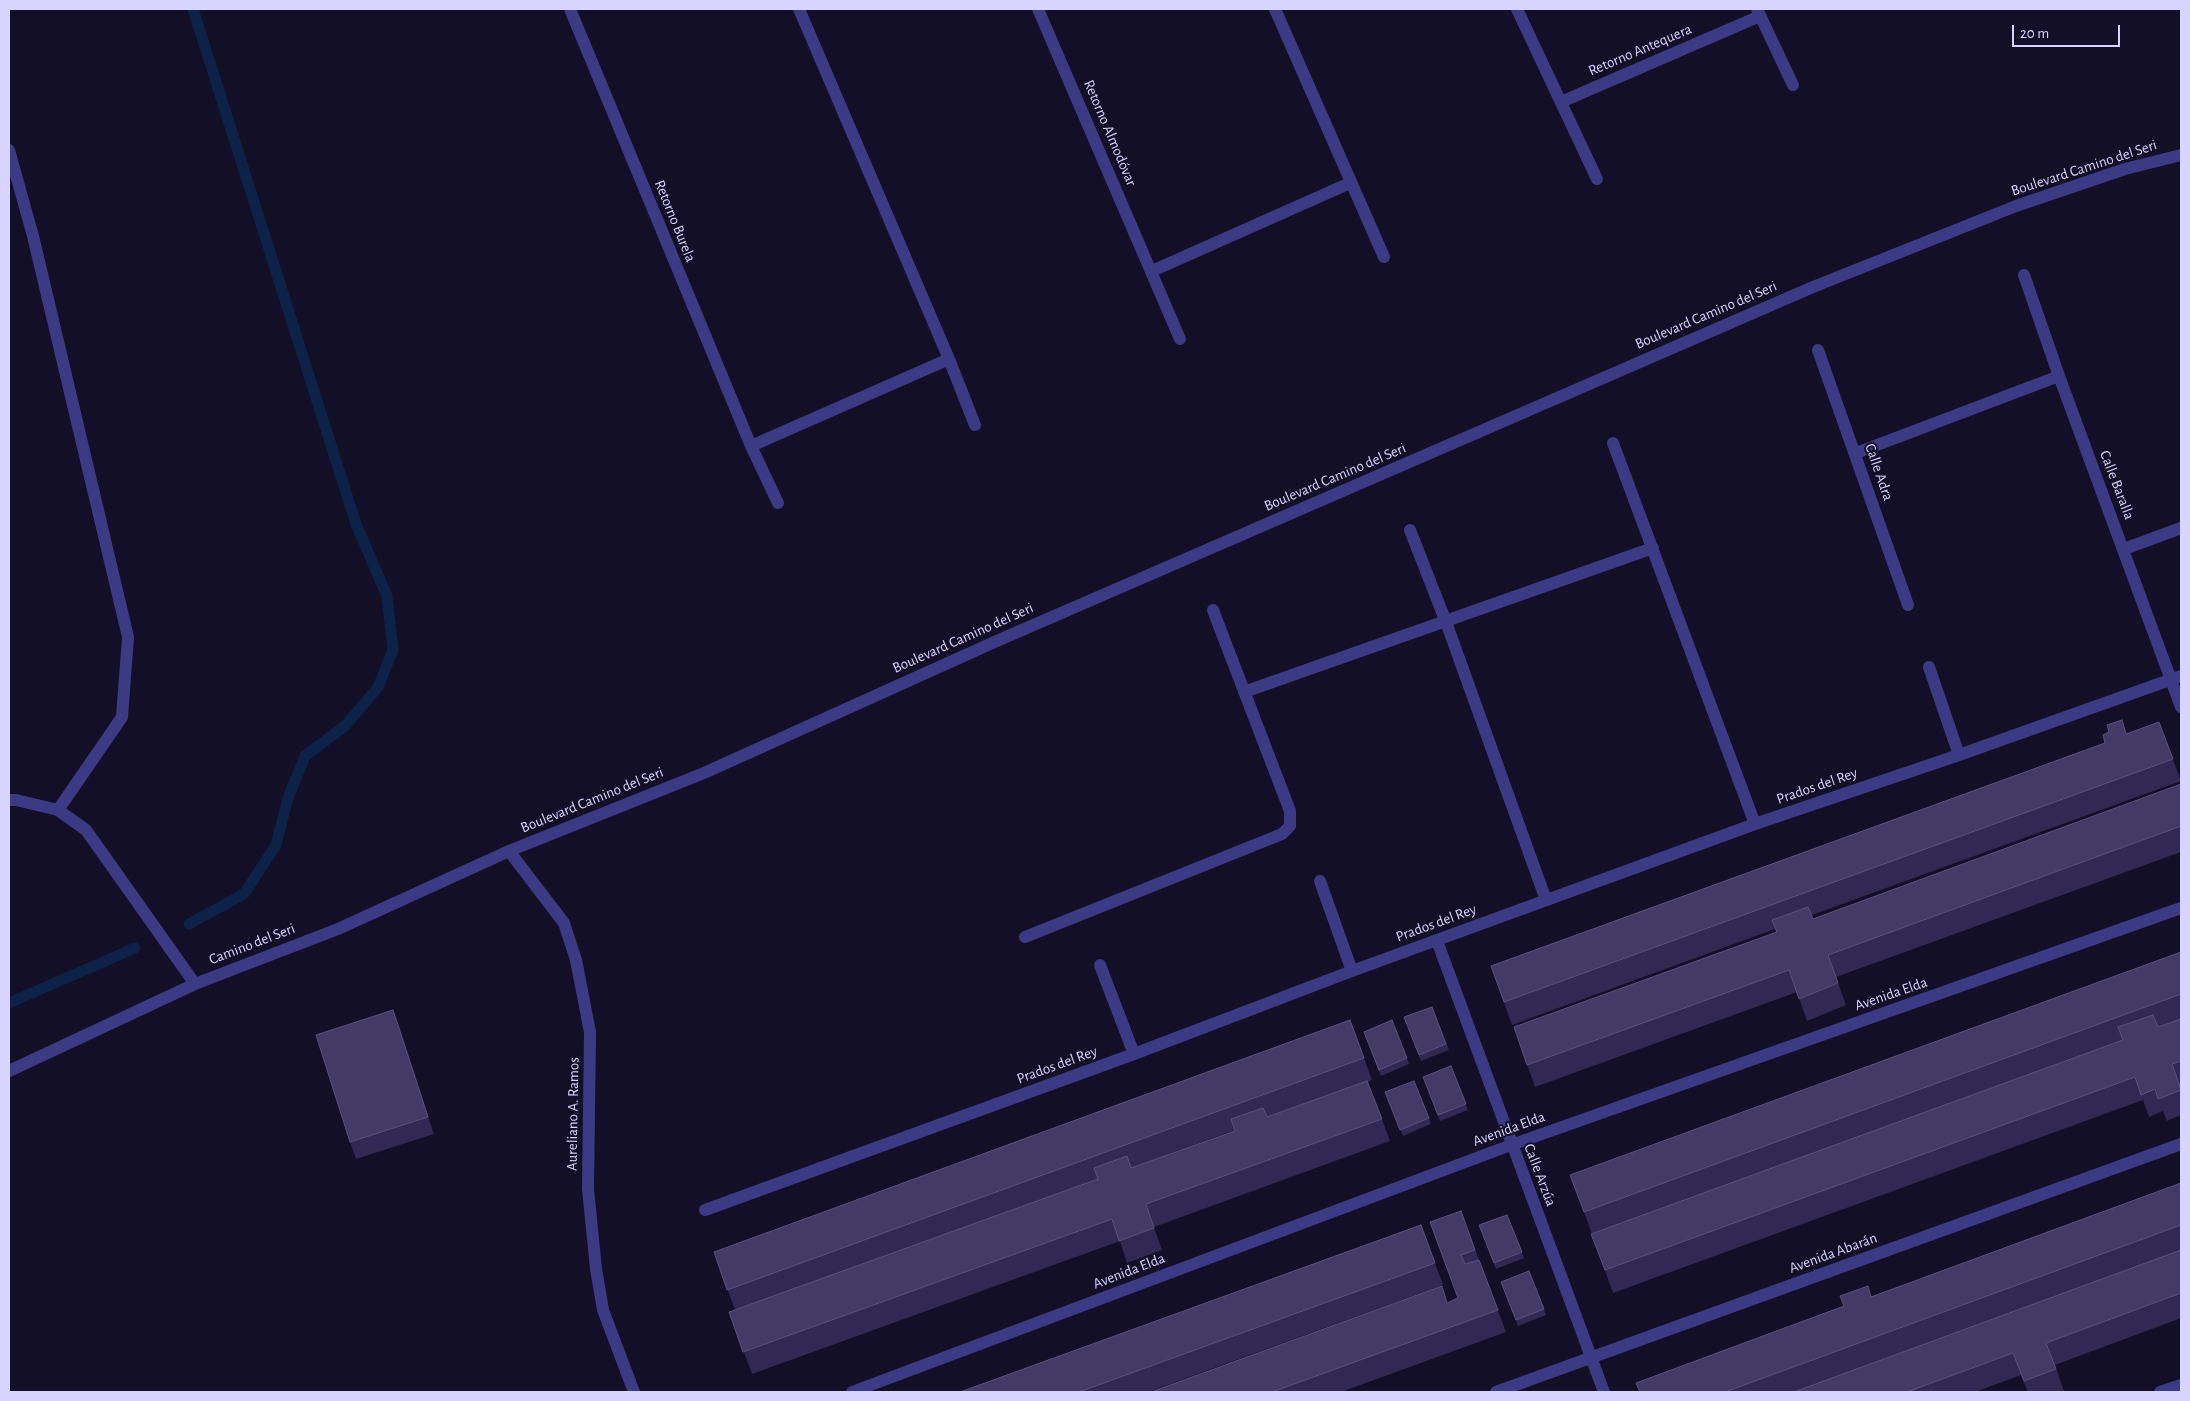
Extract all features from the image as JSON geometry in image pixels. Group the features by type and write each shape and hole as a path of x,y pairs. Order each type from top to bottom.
{"street":[{"name":"Retorno Burela","path":"570,9 750,446 778,504"},
{"path":"799,9 949,359 974,425"},
{"name":"Retorno Almodóvar","path":"1038,9 1180,339"},
{"path":"1275,9 1384,257"},
{"path":"1518,9 1597,179"},
{"name":"Retorno Antequera","path":"1561,102 1758,12 1793,84"},
{"path":"9,150 33,236 128,637 122,717 58,810"},
{"name":"Boulevard Camino del Seri","path":"509,851 704,773 999,640 1812,286 2016,206 2125,170 2181,155"},
{"path":"1152,271 1350,182"},
{"name":"Calle Baralla","path":"2024,275 2059,376 2124,549 2176,678 2181,707"},
{"name":"Calle Adra","path":"1818,350 1856,453 1908,605"},
{"path":"750,446 949,359"},
{"path":"1856,453 2059,376"},
{"path":"1612,443 1755,824"},
{"path":"2124,549 2181,528"},
{"path":"1410,530 1446,622 1546,900"},
{"path":"1244,692 1653,548"},
{"path":"1025,937 1282,834 1290,826 1290,811 1213,610"},
{"path":"1929,667 1959,755"},
{"name":"Prados del Rey","path":"705,1210 1134,1054 1352,971 1755,824 1959,755 2176,678"},
{"path":"9,800 58,810 86,830 195,984"},
{"name":"Camino del Seri","path":"9,1071 195,984 338,930 509,851"},
{"name":"Aureliano A. Ramos","path":"509,851 564,923 576,960 590,1032 588,1189 596,1269 603,1310 634,1392"},
{"path":"1320,881 1352,971"},
{"name":"Avenida Elda","path":"852,1392 1511,1145 2181,908"},
{"name":"Calle Arzúa","path":"1437,941 1604,1392"},
{"path":"1100,965 1134,1054"},
{"name":"Avenida Abarán","path":"1496,1392 2181,1144"},
{"path":"2160,1392 2181,1385"}],"building":[{"path":"2122,720 2126,734 2159,722 2173,759 1504,1002 1491,966 2105,743 2103,735 2109,732 2107,725"},
{"path":"2181,784 2181,826 1828,955 1838,983 1799,999 1789,970 1527,1065 1514,1027 1777,932 1772,920 1808,907 1813,919"},
{"path":"2181,952 2181,994 1584,1212 1570,1175"},
{"path":"1432,1007 1446,1044 1419,1055 1404,1017"},
{"path":"393,1010 428,1117 350,1142 316,1035"},
{"path":"2153,1015 2158,1027 2181,1019 2181,1061 2172,1064 2181,1090 2158,1099 2155,1089 2141,1095 2135,1077 1605,1270 1591,1234 2123,1040 2118,1027"},
{"path":"1350,1020 1364,1058 727,1290 714,1252"},
{"path":"1392,1020 1407,1058 1379,1070 1364,1032"},
{"path":"1451,1066 1466,1104 1438,1115 1423,1077"},
{"path":"1367,1081 1382,1119 1146,1204 1154,1228 1119,1241 1112,1219 743,1352 729,1312 1098,1179 1094,1168 1127,1156 1131,1168 1235,1131 1231,1119 1263,1108 1267,1117"},
{"path":"1414,1081 1429,1118 1400,1130 1385,1092"},
{"path":"2181,1183 2181,1225 1725,1392 1640,1392 1636,1383 1844,1306 1840,1296 1868,1286 1871,1297"},
{"path":"1461,1211 1475,1250 1461,1255 1465,1264 1479,1260 1498,1310 1272,1392 1151,1392 1442,1286 1447,1303 1458,1298 1430,1222"},
{"path":"1507,1215 1522,1252 1494,1263 1479,1225"},
{"path":"1421,1225 1435,1263 1079,1392 960,1392"},
{"path":"2181,1250 2181,1293 2046,1343 2056,1369 2024,1381 2013,1353 1907,1392 1794,1392"},
{"path":"1529,1271 1544,1309 1516,1320 1501,1282"}],"waterway":[{"path":"189,924 244,894 276,845 288,798 305,756 346,725 378,687 393,650 387,596 356,524 193,9"},
{"path":"9,1003 135,948"}]}
